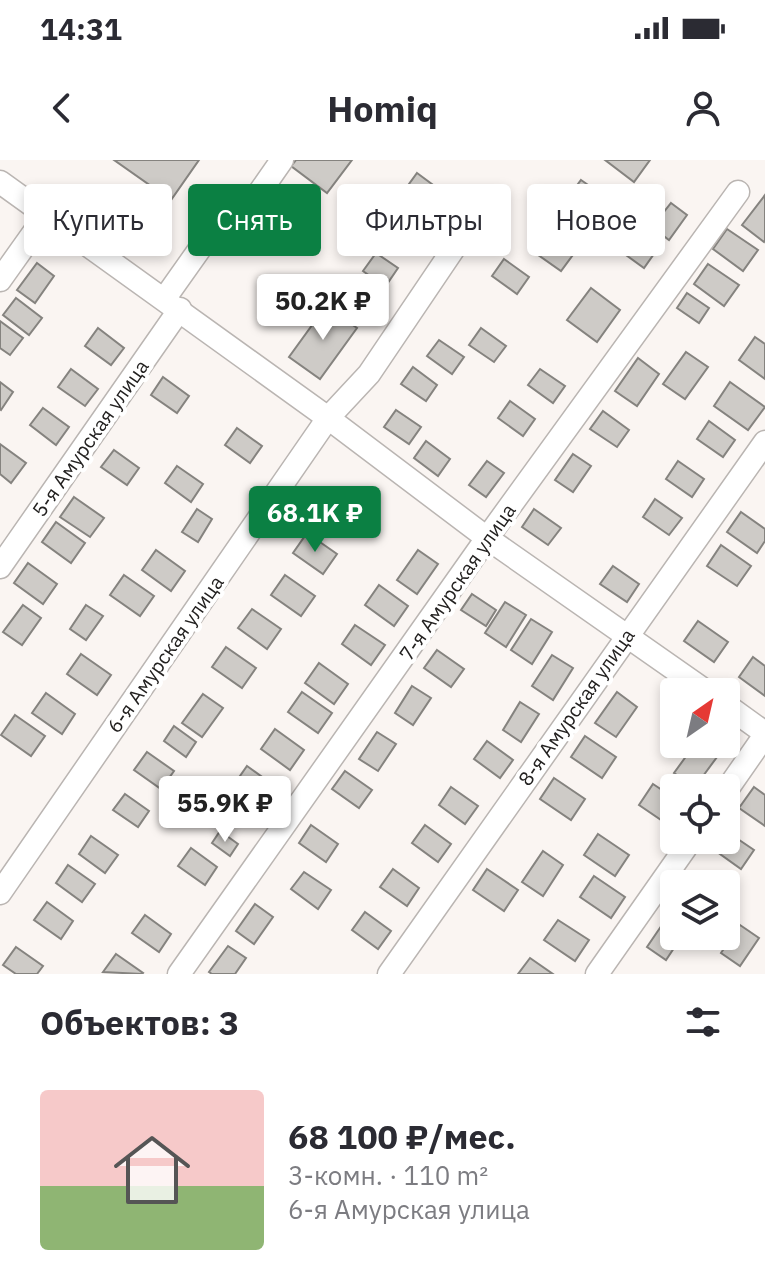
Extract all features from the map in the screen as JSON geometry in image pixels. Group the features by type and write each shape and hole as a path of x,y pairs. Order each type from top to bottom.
{"street":[{"name":"5-я Амурская улица","path":"0,567 172,304 211,233 259,193 282,160"},
{"path":"0,182 24,198"},
{"name":"7-я Амурская улица","path":"179,974 487,538 738,192"},
{"path":"0,280 24,246"},
{"path":"105,256 487,538 687,678"},
{"name":"6-я Амурская улица","path":"0,893 328,418 369,374 449,256"},
{"name":"8-я Амурская улица","path":"389,974 765,442"},
{"path":"738,774 765,734 740,715"},
{"path":"597,974 681,854"}],"building":[{"path":"114,160 199,160 172,199 172,184 148,184"},
{"path":"296,160 352,160 327,193 321,188 321,184 315,184 291,166"},
{"path":"605,160 650,160 634,182"},
{"path":"417,173 432,184 409,184"},
{"path":"765,195 765,240 764,242 742,225"},
{"path":"671,203 687,215 669,240 665,237 665,211"},
{"path":"727,229 758,250 743,271 713,249"},
{"path":"374,256 380,256 398,268 385,287 363,271"},
{"path":"540,256 572,256 561,271"},
{"path":"627,256 652,256 644,268"},
{"path":"504,259 529,277 517,294 492,276"},
{"path":"37,263 54,276 35,303 17,290"},
{"path":"708,264 739,285 724,306 694,284"},
{"path":"348,285 373,302 361,319 336,302"},
{"path":"591,288 620,310 597,342 567,320"},
{"path":"687,293 709,308 699,323 677,308"},
{"path":"16,298 42,318 29,335 3,315"},
{"path":"326,306 357,328 320,379 289,357"},
{"path":"0,321 23,338 10,355 0,348"},
{"path":"98,328 124,348 111,365 85,346"},
{"path":"481,328 506,346 494,362 469,345"},
{"path":"755,337 765,344 765,379 739,360"},
{"path":"439,340 464,357 452,374 427,356"},
{"path":"686,352 708,367 685,399 663,384"},
{"path":"638,358 659,374 637,406 615,391"},
{"path":"413,367 437,385 426,401 401,384"},
{"path":"71,369 98,389 85,406 58,387"},
{"path":"540,369 565,386 553,403 528,385"},
{"path":"163,377 189,396 177,413 151,395"},
{"path":"0,382 13,392 1,410 0,409"},
{"path":"730,382 765,407 748,430 714,406"},
{"path":"510,401 535,419 523,436 498,418"},
{"path":"43,408 69,427 56,445 30,425"},
{"path":"396,410 421,427 409,444 384,427"},
{"path":"603,411 629,430 617,447 590,429"},
{"path":"709,421 735,440 723,457 697,439"},
{"path":"237,428 262,446 250,463 225,445"},
{"path":"426,441 450,459 438,476 414,458"},
{"path":"0,444 26,463 11,483 0,474"},
{"path":"114,450 139,468 127,485 101,467"},
{"path":"573,454 591,466 573,492 555,480"},
{"path":"487,461 504,473 486,497 469,485"},
{"path":"678,461 704,479 692,497 666,479"},
{"path":"177,466 203,484 191,502 165,483"},
{"path":"335,492 365,513 351,532 321,511"},
{"path":"74,497 104,518 90,537 60,517"},
{"path":"655,499 682,518 669,535 643,517"},
{"path":"197,509 212,519 198,542 182,532"},
{"path":"534,509 561,528 548,545 522,527"},
{"path":"741,512 765,529 765,541 757,553 727,532"},
{"path":"56,522 85,543 71,563 42,542"},
{"path":"307,533 337,554 323,574 293,553"},
{"path":"721,545 751,566 737,586 707,566"},
{"path":"156,550 185,571 171,591 142,570"},
{"path":"418,550 438,564 417,594 397,580"},
{"path":"28,563 57,584 43,604 14,583"},
{"path":"613,566 639,584 627,602 600,584"},
{"path":"124,575 154,596 140,616 110,595"},
{"path":"285,575 315,596 301,616 271,595"},
{"path":"379,585 408,606 394,626 365,605"},
{"path":"472,594 496,610 486,626 461,610"},
{"path":"505,602 526,615 506,647 485,633"},
{"path":"23,605 41,618 22,645 3,632"},
{"path":"86,605 103,616 86,640 70,629"},
{"path":"252,609 281,629 267,649 238,628"},
{"path":"531,619 552,632 532,664 511,650"},
{"path":"698,621 728,642 714,662 684,641"},
{"path":"355,625 385,645 371,665 342,644"},
{"path":"226,647 256,668 242,688 212,667"},
{"path":"437,650 464,669 451,687 424,668"},
{"path":"81,654 111,675 97,695 67,674"},
{"path":"552,655 573,668 553,700 532,686"},
{"path":"753,657 765,666 765,696 739,677"},
{"path":"319,663 348,684 334,704 305,683"},
{"path":"412,686 431,698 413,725 395,713"},
{"path":"302,692 332,713 318,733 288,712"},
{"path":"617,692 637,707 616,737 595,723"},
{"path":"46,693 75,714 62,734 32,713"},
{"path":"203,694 223,708 202,737 182,723"},
{"path":"520,702 539,714 521,742 503,730"},
{"path":"15,715 45,736 31,756 1,735"},
{"path":"174,726 196,742 186,757 164,741"},
{"path":"275,729 304,750 290,770 261,749"},
{"path":"377,732 396,744 378,771 359,759"},
{"path":"585,736 616,757 602,778 571,757"},
{"path":"487,741 513,760 500,778 474,759"},
{"path":"147,752 174,771 161,789 134,770"},
{"path":"685,758 716,758 705,774 674,773"},
{"path":"247,766 276,787 262,807 233,786"},
{"path":"345,771 372,790 359,808 332,789"},
{"path":"554,778 585,799 571,820 540,799"},
{"path":"653,784 660,789 660,819 639,805"},
{"path":"451,787 478,806 465,824 439,805"},
{"path":"754,787 765,795 765,826 740,809"},
{"path":"125,794 149,811 138,827 113,810"},
{"path":"311,825 338,844 326,862 299,843"},
{"path":"425,825 451,844 438,862 412,843"},
{"path":"220,831 238,844 230,856 212,843"},
{"path":"598,834 629,855 615,876 584,855"},
{"path":"91,836 118,855 105,873 79,854"},
{"path":"740,840 754,850 741,869 720,854 740,854"},
{"path":"191,848 217,867 205,885 178,866"},
{"path":"543,851 563,865 543,896 522,882"},
{"path":"68,865 95,884 82,902 56,883"},
{"path":"393,869 419,888 407,906 380,887"},
{"path":"487,869 518,890 504,911 473,890"},
{"path":"304,872 331,890 318,909 291,889"},
{"path":"594,876 625,897 611,918 580,897"},
{"path":"47,902 73,921 61,939 34,920"},
{"path":"255,904 273,917 254,944 236,931"},
{"path":"365,912 391,931 378,949 352,930"},
{"path":"145,915 171,934 159,952 132,933"},
{"path":"558,920 589,940 575,961 544,940"},
{"path":"740,925 759,938 740,966 721,953 723,950 740,950"},
{"path":"660,928 660,950 673,950 666,960 647,947"},
{"path":"228,946 246,958 235,974 212,974 209,972"},
{"path":"16,947 43,966 37,974 16,974 3,965"},
{"path":"116,954 143,973 103,972"},
{"path":"530,958 553,974 518,974"}]}
